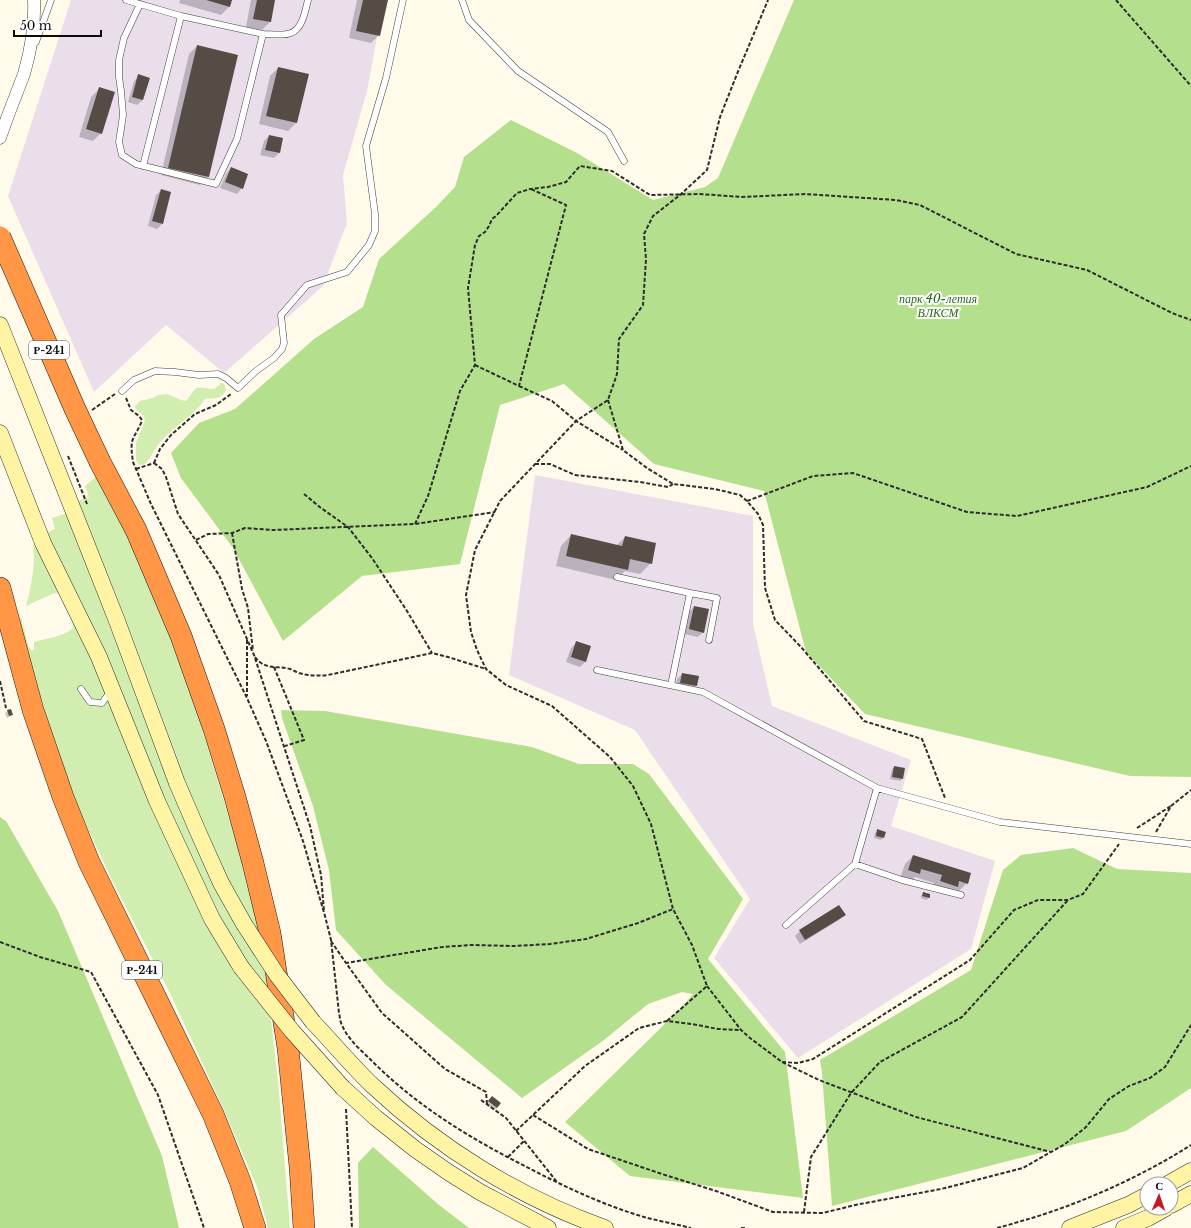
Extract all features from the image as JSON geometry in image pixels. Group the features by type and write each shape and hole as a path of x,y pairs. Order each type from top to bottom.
{"highway":[{"name":"Р-241","path":"0,237 75,409 100,462 136,530 181,636 214,729 235,797 270,933 288,1048 300,1168 304,1228"},
{"name":"Р-241","path":"0,588 33,710 63,797 89,862 212,1114 240,1181 255,1228"}],"main road":[{"path":"0,325 117,620 177,783 218,876 244,924 277,975 313,1022 373,1086 419,1125 467,1160 512,1187 551,1206 605,1228"},
{"path":"0,433 44,543 99,657 157,801 212,919 241,967 344,1095 441,1167 480,1192 548,1228"},
{"path":"1179,1178 1191,1171"},
{"path":"1179,1201 1191,1194"},
{"path":"1070,1228 1139,1199"},
{"path":"1124,1228 1152,1216"}],"street":[{"path":"0,138 24,73 31,41 34,0"}],"lane":[{"path":"24,73 51,0"},
{"path":"126,0 182,16 263,34 292,33 301,24 308,0"},
{"path":"122,391 134,380 154,371 199,375 218,374 226,378 238,388 256,370 274,358 282,349 284,343 281,315 307,285 347,272 369,245 375,231 375,214 366,146 386,78 403,0"},
{"path":"462,0 469,20 518,70 608,132 624,161"},
{"path":"140,4 124,38 119,60 119,77 123,115 119,142 122,155 142,166 216,184 237,139 263,34"},
{"path":"142,166 182,16"},
{"path":"617,577 717,598 710,640"},
{"path":"671,685 690,592"},
{"path":"598,670 703,692 877,788 1000,822 1191,844"},
{"path":"81,688 90,702 102,703 111,690"},
{"path":"786,925 855,864 877,788"},
{"path":"855,864 902,880 961,895"}],"path":[{"path":"622,450 608,400 617,374 619,339 643,305 646,259 644,234 653,216 680,195 707,170 720,117 768,0"},
{"path":"1116,0 1191,86"},
{"path":"415,524 428,496 460,391 475,365 468,288 475,245 479,236 489,226 492,219 517,193 566,182 580,166 612,171 650,195 700,194 742,197 805,194 896,200 920,204 1016,254 1087,270 1172,313 1191,320"},
{"path":"519,386 566,205 530,189"},
{"path":"475,365 552,401 576,421 622,450 646,468 673,484 715,489 740,495 747,501 758,514 763,525 765,588 775,620 801,647 864,722 922,739 949,808"},
{"path":"238,388 216,406 195,414 171,435 160,449 154,463 136,469 151,504 247,698 266,741 303,841 325,916 331,940 338,993 339,1014 342,1025 350,1038 384,1072 422,1104 456,1128 507,1157 558,1183 643,1216 691,1228"},
{"path":"486,669 477,650 471,632 466,595 475,550 500,501 576,421 608,400"},
{"path":"68,456 87,504"},
{"path":"154,463 162,469 166,477 178,514 219,574 254,656 285,746 310,826 321,875 325,916"},
{"path":"535,464 550,464 575,475 640,482 668,487 673,484"},
{"path":"747,501 813,476 853,473 967,512 1018,516 1147,487 1191,466"},
{"path":"304,494 348,527 372,558 407,611 432,653"},
{"path":"196,540 208,534 232,533 245,528 273,530 415,524 495,512"},
{"path":"232,533 242,589 248,608 254,656 260,664 289,669 313,677 432,653 448,657 486,669 506,686 552,706 610,757 633,786 651,824 673,909 692,944 707,986 741,1030 750,1038 782,1062 819,1080 852,1093 916,1117 1052,1152"},
{"path":"247,639 247,698"},
{"path":"274,667 304,740 285,746"},
{"path":"0,681 6,708"},
{"path":"782,1062 798,1062 813,1059 970,960 1014,910 1038,900 1068,900 1083,894 1124,837 1172,806 1191,790"},
{"path":"1151,840 1172,806"},
{"path":"804,1212 811,1157 852,1093 880,1062 962,1017 1068,900"},
{"path":"346,963 442,947 550,944 586,939 638,923 673,909"},
{"path":"331,940 382,1013 444,1069 486,1092 487,1104"},
{"path":"0,942 40,957 91,972 158,1095 204,1228"},
{"path":"667,1021 707,986"},
{"path":"516,1131 585,1066 639,1028 667,1021 718,1029 741,1030"},
{"path":"533,1115 588,1148 665,1175 716,1190 773,1212 823,1213 855,1204 948,1187 1023,1168 1065,1144 1086,1127 1109,1099 1129,1086 1150,1078 1164,1067 1191,1025"},
{"path":"344,1095 352,1228"},
{"path":"481,1100 506,1118 558,1183"},
{"path":"507,1157 524,1141"},
{"path":"997,1228 1070,1206 1163,1162 1191,1146"},
{"path":"741,1228 746,1228"}],"shaded area":[{"path":"71,0 384,0 367,91 343,175 347,223 323,286 224,373 166,325 94,392 8,196"},
{"path":"535,475 753,516 753,624 772,706 911,760 891,826 995,861 971,949 798,1058 714,958 750,899 635,730 509,675"}],"green space":[{"name":"парк 40-летия ВЛКСМ","path":"794,0 1191,0 1191,777 1130,776 865,714 806,652 764,491 654,464 564,384 500,405 460,564 362,576 283,641 233,548 181,478 171,453 199,423 235,409 314,339 363,307 379,259 436,207 455,187 464,157 511,120 577,153 653,200 705,187 718,178"},
{"path":"221,383 225,386 226,391 221,396 217,398 205,399 195,411 164,439 146,463 143,465 139,464 136,460 136,443 145,419 143,415 136,410 135,406 140,401 153,398 158,395 167,394 186,401 196,388 200,387 212,389 218,387"},
{"path":"98,475 132,546 158,607 198,715 233,831 258,922 263,951 278,1081 290,1228 268,1228 257,1187 224,1110 169,991 112,880 76,803 51,733 19,620 21,617 28,645 31,650 34,650 34,642 60,635 73,628 68,605 64,597 59,594 52,594 26,606 33,572 33,550 35,538 55,529 52,518 67,513 65,506 89,497 85,486"},
{"path":"281,710 325,711 532,747 579,764 633,764 649,774 743,899 708,959 785,1052 803,1198 630,1176 565,1122 682,1007 693,994 682,992 648,1004 604,1040 522,1098 386,985 336,930 329,870 313,806 282,718"},
{"path":"0,817 6,821 58,911 162,1156 179,1228 0,1228"},
{"path":"1073,848 1117,869 1191,873 1191,1088 1126,1131 832,1206 820,1060 971,970 1003,870 1021,855"},
{"path":"373,1147 439,1205 469,1228 359,1228 358,1163"}],"building":[{"path":"206,0 232,0 230,7"},
{"path":"257,0 275,0 271,22 253,19"},
{"path":"363,0 388,0 380,36 356,31"},
{"path":"197,45 238,55 209,177 168,168"},
{"path":"278,67 309,74 297,123 266,116"},
{"path":"138,74 150,78 143,100 132,97"},
{"path":"99,87 115,92 102,134 86,129"},
{"path":"269,135 283,138 280,153 265,150"},
{"path":"231,167 248,174 243,189 225,182"},
{"path":"161,189 171,192 163,224 152,221"},
{"path":"571,534 622,546 625,536 656,543 652,564 630,559 628,570 566,556"},
{"path":"694,606 709,609 704,633 689,629"},
{"path":"576,641 591,646 586,662 571,657"},
{"path":"682,673 699,676 697,686 680,683"},
{"path":"11,709 13,715 9,716 7,710"},
{"path":"894,766 905,768 903,779 892,777"},
{"path":"877,829 886,832 884,838 876,836"},
{"path":"913,855 971,873 968,884 959,881 958,887 940,881 942,875 921,869 920,874 908,870"},
{"path":"923,892 930,894 930,898 922,896"},
{"path":"839,905 846,915 805,940 799,930"},
{"path":"492,1096 501,1103 497,1108 488,1101"}]}
